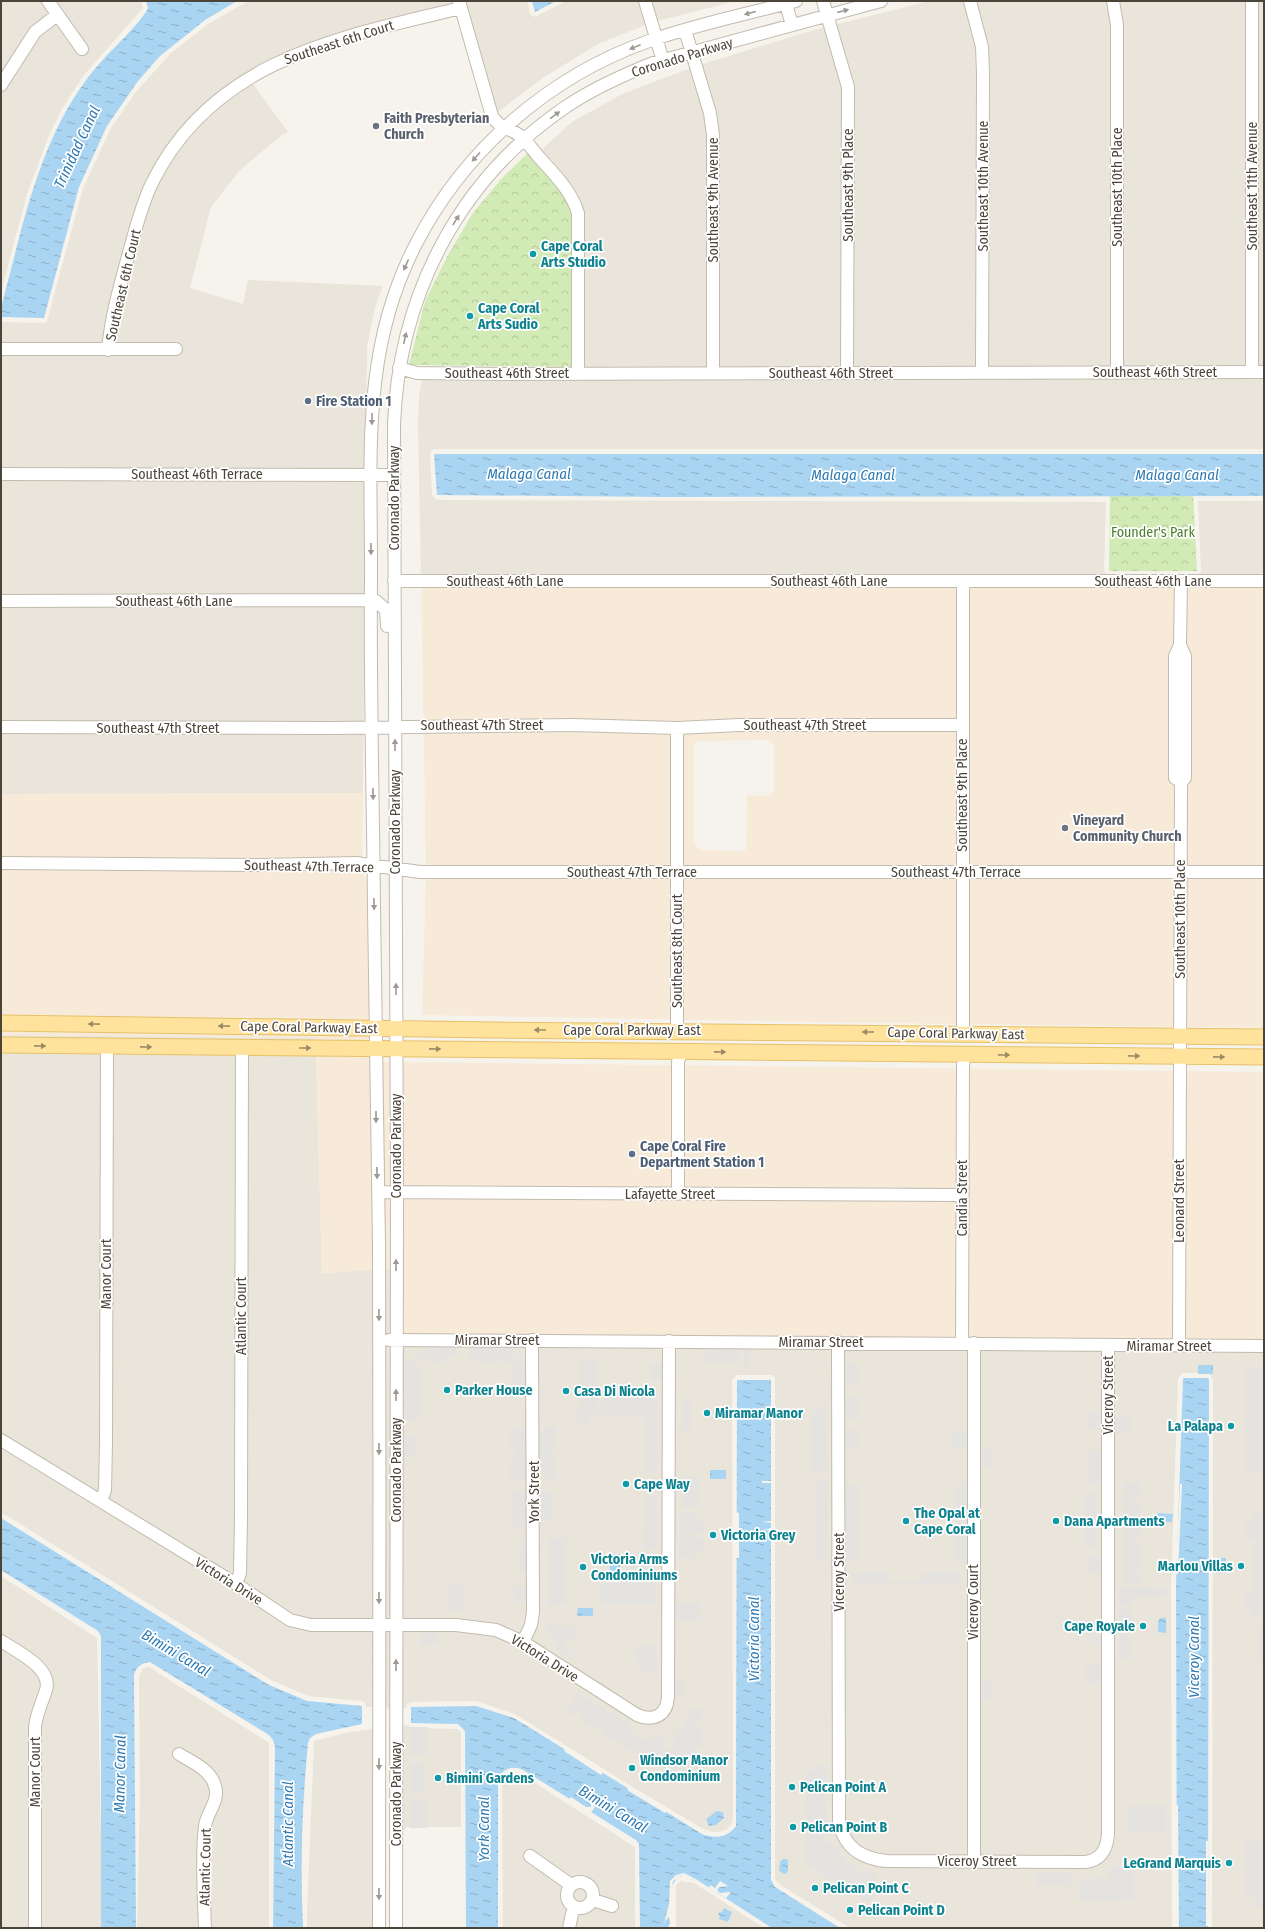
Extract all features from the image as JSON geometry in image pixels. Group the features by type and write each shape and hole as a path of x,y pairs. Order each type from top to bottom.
{"main road":[{"name":"Cape Coral Parkway East","path":"1,1023 1264,1036"},
{"path":"568,1051 586,1042 666,1040 677,1031"},
{"path":"681,1052 688,1044 701,1039 753,1040 787,1032"},
{"path":"858,1053 873,1045 952,1043 958,1040 963,1033"},
{"path":"966,1054 971,1047 984,1043 1047,1042 1058,1040 1070,1034"},
{"name":"Cape Coral Parkway East","path":"1,1045 1264,1057"}],"street":[{"path":"48,1 57,16 82,49"},
{"path":"645,1 663,60"},
{"name":"Southeast 9th Place","path":"823,1 848,87 847,373"},
{"name":"Coronado Parkway","path":"396,1928 397,1192 394,475 395,398 399,368 412,313 437,252 474,194 524,140 551,118 584,95 620,76 663,60 881,1"},
{"name":"Southeast 10th Avenue","path":"970,1 982,47 983,73 982,373"},
{"name":"Southeast 10th Place","path":"1113,1 1118,32 1117,373"},
{"name":"Southeast 11th Avenue","path":"1252,1 1258,372"},
{"path":"789,2 792,25"},
{"name":"Coronado Parkway","path":"378,1928 379,1340 372,727 371,475 372,406 374,383 383,332 398,284 416,243 449,189 502,128 553,89 614,56 656,39 685,30 789,2"},
{"path":"460,4 490,110 496,121 502,128 515,132 524,140 568,191 575,202 578,213 578,373"},
{"name":"Southeast 6th Court","path":"108,350 110,331 122,279 144,203 152,184 170,153 199,118 234,88 277,62 344,38 460,4"},
{"path":"1,85 35,32 57,16"},
{"name":"Southeast 9th Avenue","path":"685,30 710,113 713,135 713,373"},
{"path":"1,349 176,349"},
{"name":"Southeast 46th Street","path":"399,368 417,373 1258,372"},
{"name":"Southeast 46th Terrace","path":"1,474 394,475"},
{"name":"Southeast 46th Lane","path":"394,581 1264,581"},
{"name":"Southeast 9th Place","path":"963,581 963,1033"},
{"name":"Southeast 10th Place","path":"1180,1057 1180,782 1175,778 1174,716 1175,656 1180,646 1181,581"},
{"path":"371,600 376,601 386,610 388,617 388,642 394,651"},
{"name":"Southeast 46th Lane","path":"1,601 371,600"},
{"name":"Southeast 47th Street","path":"1,727 372,727 573,725 677,728 740,725 962,725"},
{"name":"Southeast 8th Court","path":"677,728 677,1031"},
{"name":"Southeast 47th Terrace","path":"1,863 261,865 356,863 420,872 1264,872"},
{"name":"Manor Court","path":"101,1501 105,1490 106,1444 107,1046"},
{"name":"Atlantic Court","path":"236,1584 240,1573 241,1518 242,1048"},
{"path":"678,1194 678,1062 681,1052"},
{"name":"Candia Street","path":"966,1054 963,1065 962,1195 968,1343"},
{"name":"Leonard Street","path":"1179,1346 1180,1057"},
{"name":"Lafayette Street","path":"378,1192 962,1195"},
{"name":"Miramar Street","path":"379,1340 1264,1346"},
{"name":"York Street","path":"523,1642 531,1625 533,1612 532,1340"},
{"name":"Victoria Drive","path":"1,1440 236,1584 281,1614 301,1623 312,1625 456,1625 481,1627 506,1634 523,1642 637,1714 643,1717 653,1718 663,1713 666,1708 668,1697 669,1341"},
{"name":"Viceroy Street","path":"838,1342 838,1814 840,1830 845,1840 854,1851 871,1859 887,1861 974,1862 1090,1861 1100,1856 1107,1844 1108,1345"},
{"name":"Viceroy Court","path":"968,1343 974,1862"},
{"name":"Manor Court","path":"1,1641 43,1670 48,1682 37,1714 35,1728 35,1928"},
{"name":"Atlantic Court","path":"179,1754 208,1773 215,1784 215,1802 207,1816 204,1835 204,1928"},
{"path":"379,1852 396,1852"},
{"path":"530,1856 571,1885"},
{"path":"581,1882 589,1885 593,1892 592,1900 583,1908 575,1908 568,1902 567,1890 571,1885 581,1882"},
{"path":"592,1900 612,1906"},
{"path":"569,1928 575,1908"}],"shaded area":[{"path":"1,1 141,1 143,8 83,76 62,109 50,133 27,194 1,292"},
{"path":"250,1 527,1 530,14 535,17 566,1 736,1 653,22 598,44 541,79 498,112 492,102 465,8 342,40 251,81 288,132 282,135 240,170 211,207 190,288 243,304 248,280 383,286 375,307 367,347 363,793 1,794 1,322 44,323 47,321 83,188 111,128 135,93 170,54 208,24"},
{"path":"929,1 1264,1 1264,449 434,449 430,454 432,495 437,500 1106,502 1104,571 1106,575 1199,575 1201,571 1198,501 1264,501 1264,583 421,578 418,424 419,397 423,370 578,372 540,151 572,122 622,94 693,67 814,30"},
{"path":"421,578 1264,583 1264,866 426,866","holes":["769,740 774,745 774,792 769,796 747,795 746,849 744,851 699,850 694,843 694,744 698,741"]},
{"path":"363,793 362,858 1,858 1,794"},
{"path":"1,869 362,870 368,887 370,1022 1,1017"},
{"path":"1264,877 1264,1028 422,1015 426,878"},
{"path":"1,1028 370,1033 370,1043 316,1042 316,1038 1,1035"},
{"path":"1,1035 316,1038 316,1042 1,1039"},
{"path":"1,1051 316,1054 322,1273 373,1270 374,1707 366,1707 366,1703 362,1701 308,1696 271,1680 1,1512"},
{"path":"316,1054 371,1055 373,1270 322,1273"},
{"path":"381,1062 391,1062 391,1269 384,1270"},
{"path":"401,1062 1264,1072 1264,1347 401,1346"},
{"path":"391,1269 391,1708 384,1707 384,1270"},
{"name":"Parker House","path":"432,1344 456,1344 456,1356 447,1356 447,1362 429,1362 429,1356 423,1361 418,1355"},
{"name":"Parker House","path":"470,1344 508,1345 518,1356 515,1359 511,1355 511,1364 503,1364 503,1359 499,1359 498,1363 480,1363 480,1359 476,1359 476,1364 470,1364"},
{"name":"Miramar Manor","path":"703,1344 749,1344 749,1367 744,1367 744,1349 739,1350 739,1362 703,1362"},
{"path":"401,1346 1264,1347 1264,1928 1212,1928 1213,1380 1209,1373 1182,1373 1178,1380 1171,1586 1172,1928 850,1928 782,1886 775,1879 775,1377 771,1375 737,1375 732,1380 733,1818 732,1824 727,1829 720,1832 713,1832 703,1829 515,1714 476,1701 411,1702 407,1704 406,1708 401,1708"},
{"name":"Parker House","path":"417,1356 419,1359 413,1365 421,1366 421,1420 398,1421 399,1361 410,1362"},
{"name":"Parker House","path":"519,1357 529,1366 529,1386 512,1386 512,1365 520,1365 516,1360"},
{"name":"Casa Di Nicola","path":"579,1361 598,1361 598,1414 590,1414 590,1423 576,1423 576,1412 579,1408"},
{"path":"650,1363 666,1363 666,1381 650,1381"},
{"path":"841,1363 858,1363 858,1383 841,1383"},
{"path":"1246,1367 1259,1367 1264,1371 1264,1473 1246,1473"},
{"path":"604,1391 657,1392 657,1417 601,1416 601,1401 604,1400"},
{"path":"841,1396 859,1396 859,1419 841,1419"},
{"path":"682,1398 691,1398 691,1430 682,1430"},
{"path":"823,1405 826,1405 827,1411 827,1471 811,1471 811,1411 818,1411"},
{"path":"1088,1413 1105,1413 1105,1430 1088,1430"},
{"path":"1110,1417 1131,1417 1131,1433 1110,1433"},
{"name":"Cape Way","path":"644,1419 657,1419 657,1445 644,1445"},
{"path":"545,1427 556,1427 556,1446 553,1446 553,1458 556,1458 556,1479 545,1479 545,1471 536,1471 536,1433 545,1433"},
{"path":"510,1429 531,1429 531,1478 510,1481 510,1461 514,1460 514,1448 510,1448"},
{"path":"841,1430 858,1430 858,1448 841,1448"},
{"path":"953,1431 971,1431 971,1448 953,1448"},
{"path":"399,1437 416,1438 416,1455 409,1455 399,1460"},
{"name":"Cape Way","path":"644,1447 657,1447 657,1473 644,1473"},
{"path":"976,1448 993,1448 993,1466 976,1466"},
{"path":"1089,1450 1106,1450 1105,1483 1089,1483"},
{"path":"681,1476 699,1476 699,1508 682,1508"},
{"name":"The Opal at Cape Coral","path":"968,1479 971,1568 954,1557 954,1488"},
{"path":"821,1480 828,1480 828,1560 823,1560 823,1555 816,1560 816,1484"},
{"path":"1123,1482 1141,1482 1141,1496 1135,1496 1135,1500 1141,1500 1141,1536 1135,1537 1135,1540 1141,1540 1141,1567 1135,1567 1135,1571 1141,1571 1141,1584 1123,1584"},
{"path":"841,1484 858,1484 858,1560 841,1560"},
{"path":"512,1490 531,1490 531,1528 512,1528"},
{"path":"536,1492 553,1492 553,1521 536,1521"},
{"name":"Dana Apartments","path":"1084,1494 1096,1494 1096,1519 1084,1519"},
{"name":"Cape Way","path":"644,1495 657,1495 657,1522 644,1522"},
{"name":"Victoria Grey","path":"679,1512 695,1512 695,1519 704,1519 704,1532 695,1533 695,1538 704,1538 704,1551 695,1551 695,1558 679,1558"},
{"path":"1254,1513 1264,1513 1264,1618 1253,1618 1253,1610 1245,1610 1245,1592 1256,1592 1253,1590 1254,1542 1256,1539 1245,1539 1246,1521 1254,1521"},
{"name":"Dana Apartments","path":"1084,1521 1096,1521 1096,1546 1084,1546"},
{"name":"Cape Way","path":"644,1524 657,1524 656,1550 643,1550"},
{"path":"520,1537 531,1537 530,1572 520,1572"},
{"name":"Victoria Arms Condominiums","path":"548,1538 566,1538 566,1605 548,1605"},
{"path":"626,1552 656,1552 656,1577 626,1577"},
{"path":"1088,1556 1106,1556 1106,1574 1088,1574"},
{"name":"The Opal at Cape Coral","path":"852,1572 888,1572 889,1582 922,1581 922,1572 959,1572 959,1584 852,1584"},
{"path":"1,1576 97,1638 101,1840 101,1928 1,1928"},
{"path":"601,1579 656,1579 656,1604 601,1604"},
{"path":"448,1583 465,1583 465,1610 448,1610"},
{"path":"514,1586 531,1586 531,1602 514,1602"},
{"name":"Cape Royale","path":"1119,1587 1166,1588 1166,1597 1132,1597 1132,1606 1119,1606"},
{"path":"670,1602 701,1602 701,1621 670,1621"},
{"name":"Cape Royale","path":"1119,1608 1132,1608 1132,1632 1119,1632"},
{"path":"546,1625 574,1626 575,1639 566,1640 564,1644 565,1649 574,1654 572,1658 556,1648 556,1641 546,1634"},
{"path":"1259,1627 1264,1627 1264,1662 1259,1662"},
{"path":"420,1628 438,1628 438,1645 420,1645"},
{"path":"1091,1629 1106,1629 1107,1645 1091,1645"},
{"name":"Cape Royale","path":"1119,1634 1132,1634 1131,1659 1119,1659"},
{"path":"635,1645 657,1645 657,1673 639,1673 639,1664 635,1660"},
{"path":"1086,1664 1106,1664 1106,1683 1086,1683"},
{"path":"149,1667 269,1743 269,1928 137,1928 140,1796 139,1676 143,1668"},
{"path":"671,1681 685,1681 685,1697 671,1697"},
{"path":"975,1681 991,1681 991,1699 975,1699"},
{"name":"Windsor Manor Condominium","path":"578,1693 630,1724 631,1732 648,1742 650,1736 666,1738 665,1747 667,1750 672,1749 674,1745 674,1730 683,1730 690,1708 702,1708 702,1721 695,1721 695,1726 702,1726 702,1747 696,1747 696,1752 702,1752 702,1772 692,1773 686,1784 669,1774 672,1768 668,1765 664,1771 646,1761 649,1755 645,1753 642,1758 623,1746 626,1741 622,1738 618,1744 601,1733 604,1726 601,1724 596,1730 579,1719 583,1713 579,1710 574,1716 566,1711"},
{"path":"407,1725 411,1728 457,1729 460,1731 461,1827 407,1827 403,1831 401,1928 401,1726"},
{"name":"Bimini Gardens","path":"410,1727 428,1727 428,1756 410,1756"},
{"path":"373,1729 373,1928 307,1928 314,1741 349,1732"},
{"name":"Bimini Gardens","path":"410,1763 423,1763 423,1793 410,1794"},
{"path":"814,1765 827,1765 827,1814 830,1834 825,1835 825,1842 829,1842 846,1861 858,1868 855,1875 856,1877 861,1869 877,1874 877,1896 874,1896 869,1904 806,1864 806,1771 814,1771"},
{"path":"511,1773 521,1774 635,1847 635,1928 503,1928 502,1779"},
{"name":"Bimini Gardens","path":"410,1799 428,1799 428,1828 410,1828"},
{"path":"1128,1805 1166,1805 1166,1833 1128,1833"},
{"path":"1245,1841 1264,1841 1264,1908 1255,1908 1255,1897 1245,1897"},
{"path":"1112,1866 1134,1866 1134,1900 1079,1901 1079,1881 1094,1879 1102,1876 1109,1884 1112,1884 1105,1874"},
{"path":"1071,1872 1071,1886 1036,1886 1036,1873"},
{"path":"680,1881 694,1883 764,1928 676,1928 676,1886"}],"green space":[{"path":"532,149 575,203 578,367 409,365 425,301 448,255 473,213 502,178"},
{"name":"Founder's Park","path":"1193,493 1197,571 1109,571 1110,494"}],"water":[{"name":"Trinidad Canal","path":"146,1 237,1 205,20 160,56 138,81 107,126 79,187 44,318 1,317 1,308 24,219 43,161 55,133 69,106 86,80 146,12 148,8"},
{"path":"532,1 556,1 535,12"},
{"name":"Malaga Canal","path":"434,454 1264,454 1264,496 666,497 437,495"},
{"path":"1198,1365 1213,1365 1213,1374 1198,1374"},
{"name":"Viceroy Canal","path":"1183,1378 1208,1378 1209,1380 1208,1928 1177,1928 1176,1586"},
{"path":"737,1380 771,1380 771,1880 775,1887 840,1928 772,1928 694,1878 691,1880 683,1876 677,1878 672,1885 672,1928 640,1928 639,1844 636,1840 523,1770 512,1768 505,1770 498,1778 498,1928 466,1928 465,1731 458,1724 411,1723 411,1707 476,1706 514,1718 702,1834 712,1837 725,1835 736,1826"},
{"path":"710,1470 726,1470 726,1479 710,1479"},
{"path":"1157,1513 1173,1514 1172,1522 1157,1522"},
{"path":"1,1518 269,1685 307,1701 362,1706 362,1724 316,1734 310,1738 308,1743 302,1836 303,1928 273,1928 275,1747 273,1740 269,1735 150,1662 139,1666 134,1675 136,1928 101,1928 101,1636 98,1631 1,1570"},
{"path":"610,1554 620,1554 620,1574 610,1574"},
{"path":"1216,1558 1226,1558 1226,1573 1216,1573"},
{"path":"578,1608 593,1608 593,1616 577,1616"},
{"path":"1160,1618 1166,1618 1166,1633 1158,1632 1158,1621"},
{"path":"717,1811 723,1812 724,1818 716,1825 709,1826 706,1819"},
{"path":"783,1859 787,1859 788,1861 788,1871 786,1874 779,1870 780,1862"},
{"path":"724,1908 732,1912 728,1922 719,1919 720,1917 718,1913 722,1912"}],"pier":[{"path":"771,1476 773,1476 773,1537 771,1537 771,1530 762,1530 771,1528 771,1523 762,1522 771,1521 771,1483 762,1483 762,1481 771,1481"},
{"path":"1180,1484 1182,1484 1178,1574 1174,1574 1174,1567 1176,1567"},
{"path":"735,1512 739,1513 739,1558 735,1558"},
{"path":"565,1748 603,1772 601,1775 564,1751"},
{"path":"628,1788 667,1810 665,1813 627,1790"},
{"path":"571,1797 586,1807 591,1807 591,1804 583,1797 596,1805 591,1813 569,1799"},
{"path":"1176,1805 1178,1805 1179,1928 1177,1928 1176,1880 1174,1879 1174,1873 1176,1873"},
{"path":"1206,1841 1208,1841 1208,1926 1206,1926"},
{"path":"684,1873 694,1878 691,1880 681,1876 673,1881 672,1928 668,1928 670,1923 669,1917 665,1921 663,1927 669,1904 670,1881 676,1875"},
{"path":"720,1881 728,1886 719,1887 717,1890 720,1893 731,1892 726,1898 709,1888 710,1885 715,1888"}],"place":[{"name":"Faith Presbyterian Church","path":"376,126"},
{"name":"Cape Coral Arts Studio","path":"533,254"},
{"name":"Cape Coral Arts Sudio","path":"470,316"},
{"name":"Fire Station 1","path":"308,401"},
{"name":"Vineyard Community Church","path":"1065,828"},
{"name":"Cape Coral Fire Department Station 1","path":"632,1154"},
{"name":"Parker House","path":"447,1390"},
{"name":"Casa Di Nicola","path":"566,1391"},
{"name":"Miramar Manor","path":"707,1413"},
{"name":"La Palapa","path":"1231,1426"},
{"name":"Cape Way","path":"626,1484"},
{"name":"The Opal at Cape Coral","path":"906,1521"},
{"name":"Dana Apartments","path":"1056,1521"},
{"name":"Victoria Grey","path":"713,1535"},
{"name":"Marlou Villas","path":"1241,1566"},
{"name":"Victoria Arms Condominiums","path":"583,1567"},
{"name":"Cape Royale","path":"1143,1626"},
{"name":"Windsor Manor Condominium","path":"632,1768"},
{"name":"Bimini Gardens","path":"438,1778"},
{"name":"Pelican Point A","path":"792,1787"},
{"name":"Pelican Point B","path":"793,1827"},
{"name":"LeGrand Marquis","path":"1229,1863"},
{"name":"Pelican Point C","path":"815,1888"},
{"name":"Pelican Point D","path":"850,1910"}],"water label":[{"name":"Victoria Canal","path":"754,1639"},
{"name":"Bimini Canal","path":"176,1653"},
{"name":"Manor Canal","path":"120,1774"},
{"name":"Bimini Canal","path":"613,1809"},
{"name":"Atlantic Canal","path":"288,1824"},
{"name":"York Canal","path":"484,1829"}]}
